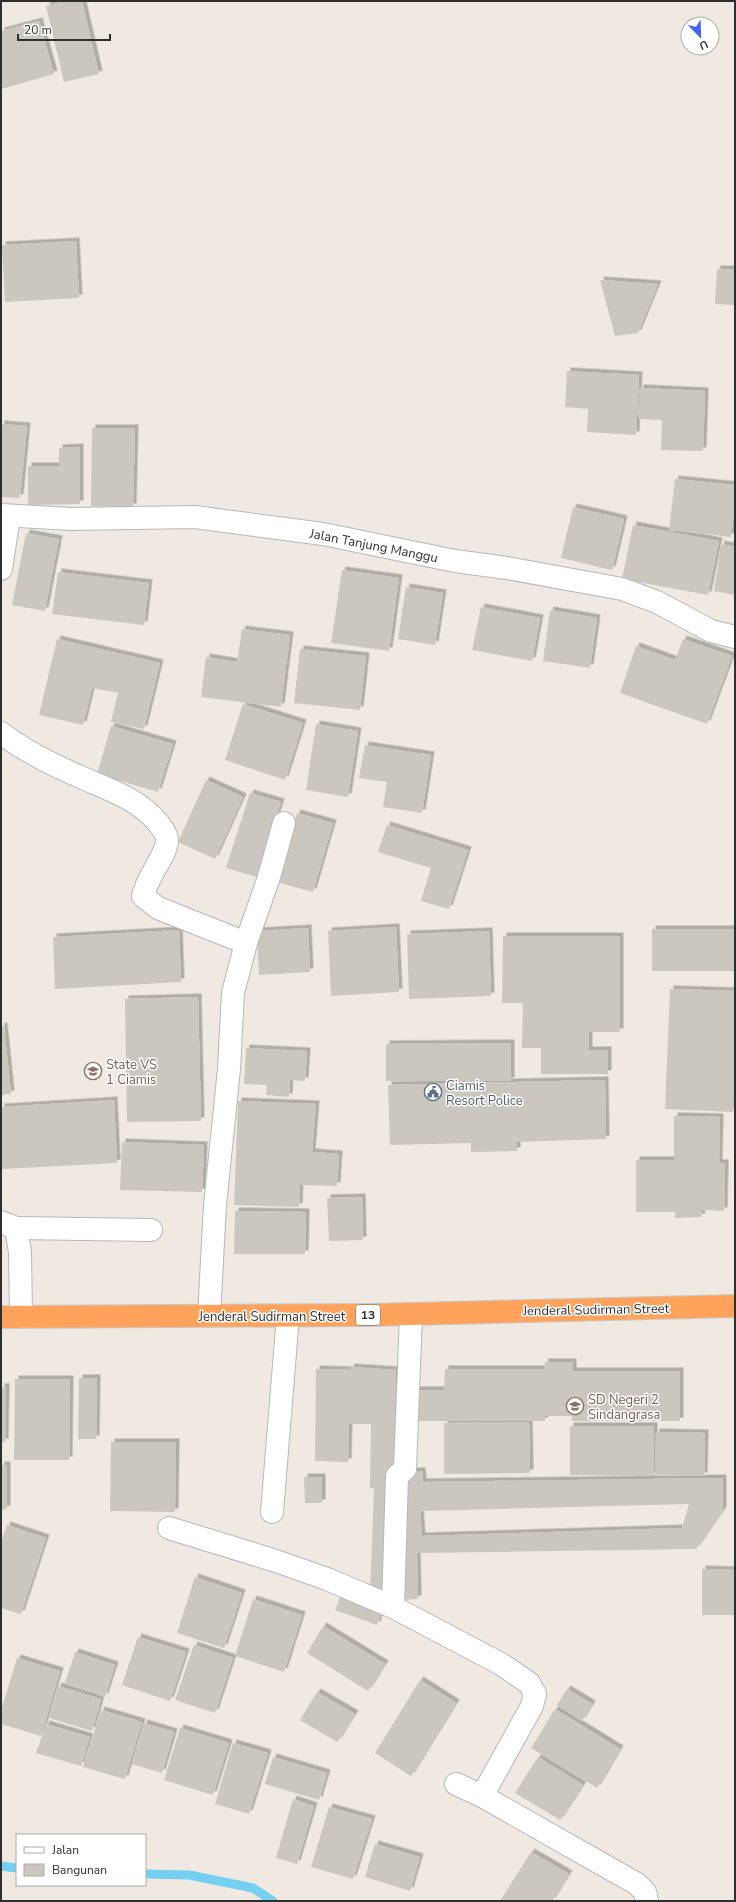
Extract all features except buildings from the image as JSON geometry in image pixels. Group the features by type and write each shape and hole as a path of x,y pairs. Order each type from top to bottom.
{"highway":[{"name":"Jenderal Sudirman Street","path":"11,1317 288,1316 735,1306"}],"street":[{"path":"1,569 5,516"},
{"name":"Jalan Tanjung Manggu","path":"5,516 71,519 195,517 323,534 454,561 507,568 622,589 657,602 711,631 735,637"},
{"path":"1,734 12,742 54,764 129,798 142,807 163,830 167,840 166,848 145,886 143,896 146,900 158,908 246,943"},
{"path":"209,1316 215,1205 228,1069 233,993 246,943 269,877 284,823"},
{"path":"11,1317 20,1252 8,1225 151,1230"},
{"path":"393,1607 397,1476 405,1469 412,1314"},
{"path":"272,1512 288,1316"},
{"path":"169,1528 283,1563 327,1579 393,1607 502,1664 529,1683 534,1694 532,1706 482,1796"},
{"path":"456,1784 482,1796 637,1884 645,1892 647,1901"}],"waterway":[{"path":"1,1866 16,1868"},
{"path":"146,1874 189,1875 253,1888 273,1901"}],"place":[{"name":"State VS 1 Ciamis","path":"93,1071"},
{"name":"Ciamis Resort Police","path":"433,1092"},
{"name":"SD Negeri 2 Sindangrasa","path":"575,1406"}]}
